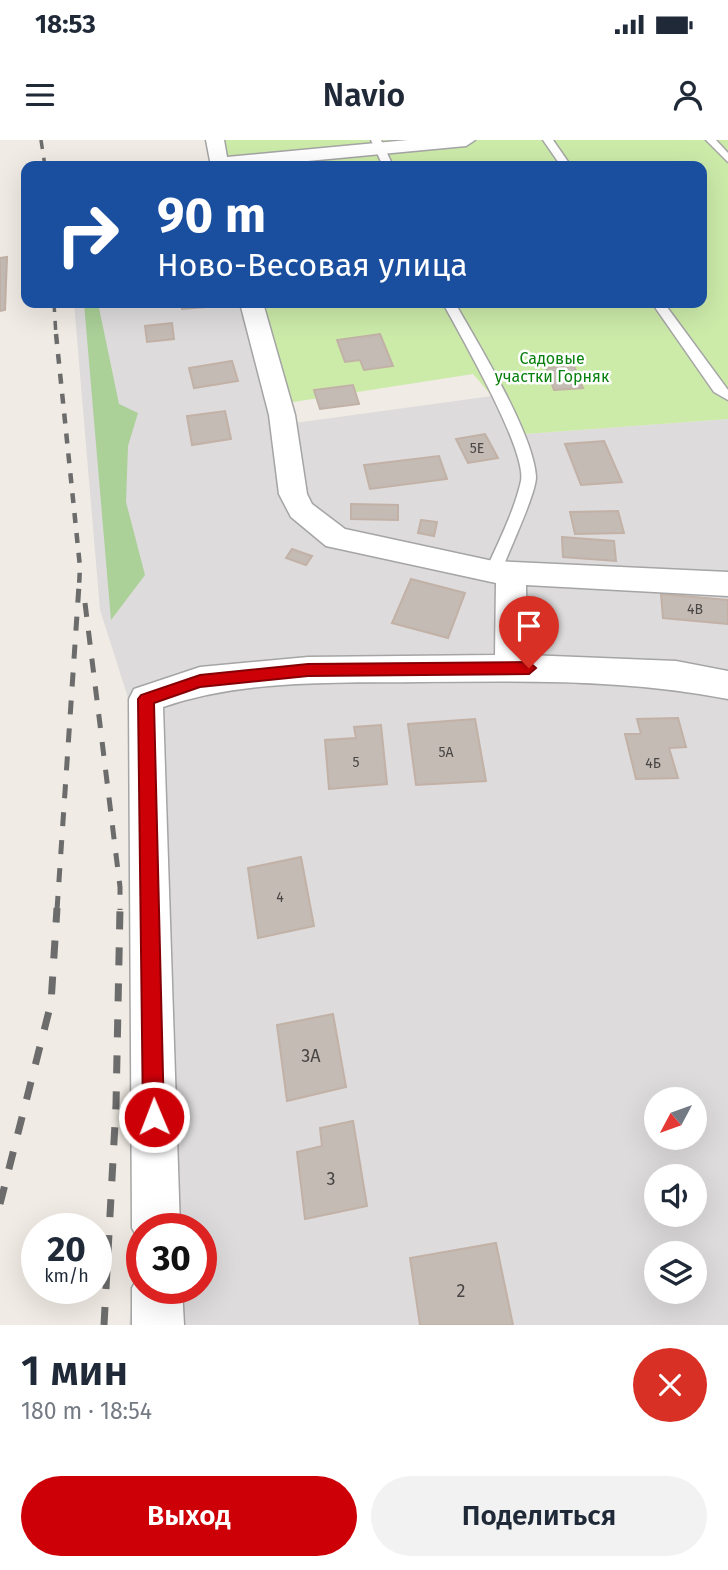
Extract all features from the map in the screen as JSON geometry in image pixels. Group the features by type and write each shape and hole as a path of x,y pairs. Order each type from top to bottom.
{"street":[{"path":"215,140 218,161"},
{"path":"249,161 378,144 466,140"},
{"path":"252,308 282,415 293,494 301,510 336,538 502,573 728,584"},
{"path":"502,573 511,668"},
{"path":"156,1213 146,699 200,681 308,670 511,668 676,675 728,685"},
{"path":"157,1304 158,1325"}],"lane":[{"path":"548,140 563,161"},
{"path":"711,140 728,159"},
{"path":"378,144 386,161"},
{"path":"452,308 495,387 520,443 529,478 502,573"},
{"path":"662,308 719,389 728,396"}],"shaded area":[{"path":"74,308 250,308 280,425 492,396 525,434 728,419 728,1325 129,1325 132,1304 217,1304 217,1213 134,1213 129,701 100,610"}],"green space":[{"name":"Садовые участки Горняк","path":"216,140 728,140 728,419 525,434 473,374 287,403 261,308 707,308 707,161 222,161"},
{"path":"84,308 99,308 119,404 138,413 128,446 126,502 145,575 111,620"}],"building":[{"path":"7,257 5,310 0,311 0,258"},
{"path":"172,323 174,339 147,342 145,326"},
{"path":"380,334 393,366 364,370 360,360 345,362 337,340"},
{"path":"232,361 238,381 194,388 189,368"},
{"path":"574,366 583,388 554,390 546,368"},
{"path":"353,385 359,404 320,409 314,390"},
{"path":"225,411 231,439 192,445 187,416"},
{"path":"485,434 498,458 468,463 456,439"},
{"path":"604,441 622,482 581,485 565,444"},
{"path":"439,456 447,479 370,489 364,465"},
{"path":"351,504 398,505 398,520 351,519"},
{"path":"618,511 624,533 575,534 570,512"},
{"path":"421,520 437,522 434,536 418,533"},
{"path":"562,537 614,541 616,561 563,557"},
{"path":"292,549 312,556 306,565 286,558"},
{"path":"411,579 465,593 448,638 392,623"},
{"path":"661,594 728,600 728,624 663,618"},
{"path":"678,718 686,747 669,748 678,778 636,779 625,734 641,734 637,719"},
{"path":"475,719 486,781 416,785 408,724"},
{"path":"381,725 387,784 329,789 325,740 356,738 354,727"},
{"path":"301,857 314,926 258,938 248,868"},
{"path":"333,1014 346,1087 287,1101 277,1025"},
{"path":"353,1121 367,1206 305,1219 297,1152 322,1146 320,1128"},
{"path":"496,1243 513,1325 420,1325 410,1258"}],"railway":[{"path":"41,140 44,161"},
{"path":"54,308 56,336"},
{"path":"56,334 80,567 79,587"},
{"path":"57,910 79,585"},
{"path":"85,603 120,887 120,908"},
{"path":"0,1204 51,1003 57,908"},
{"path":"104,1325 116,1105 120,908"}],"route":[{"path":"154,1117 146,699 200,681 308,670 529,668"}]}
